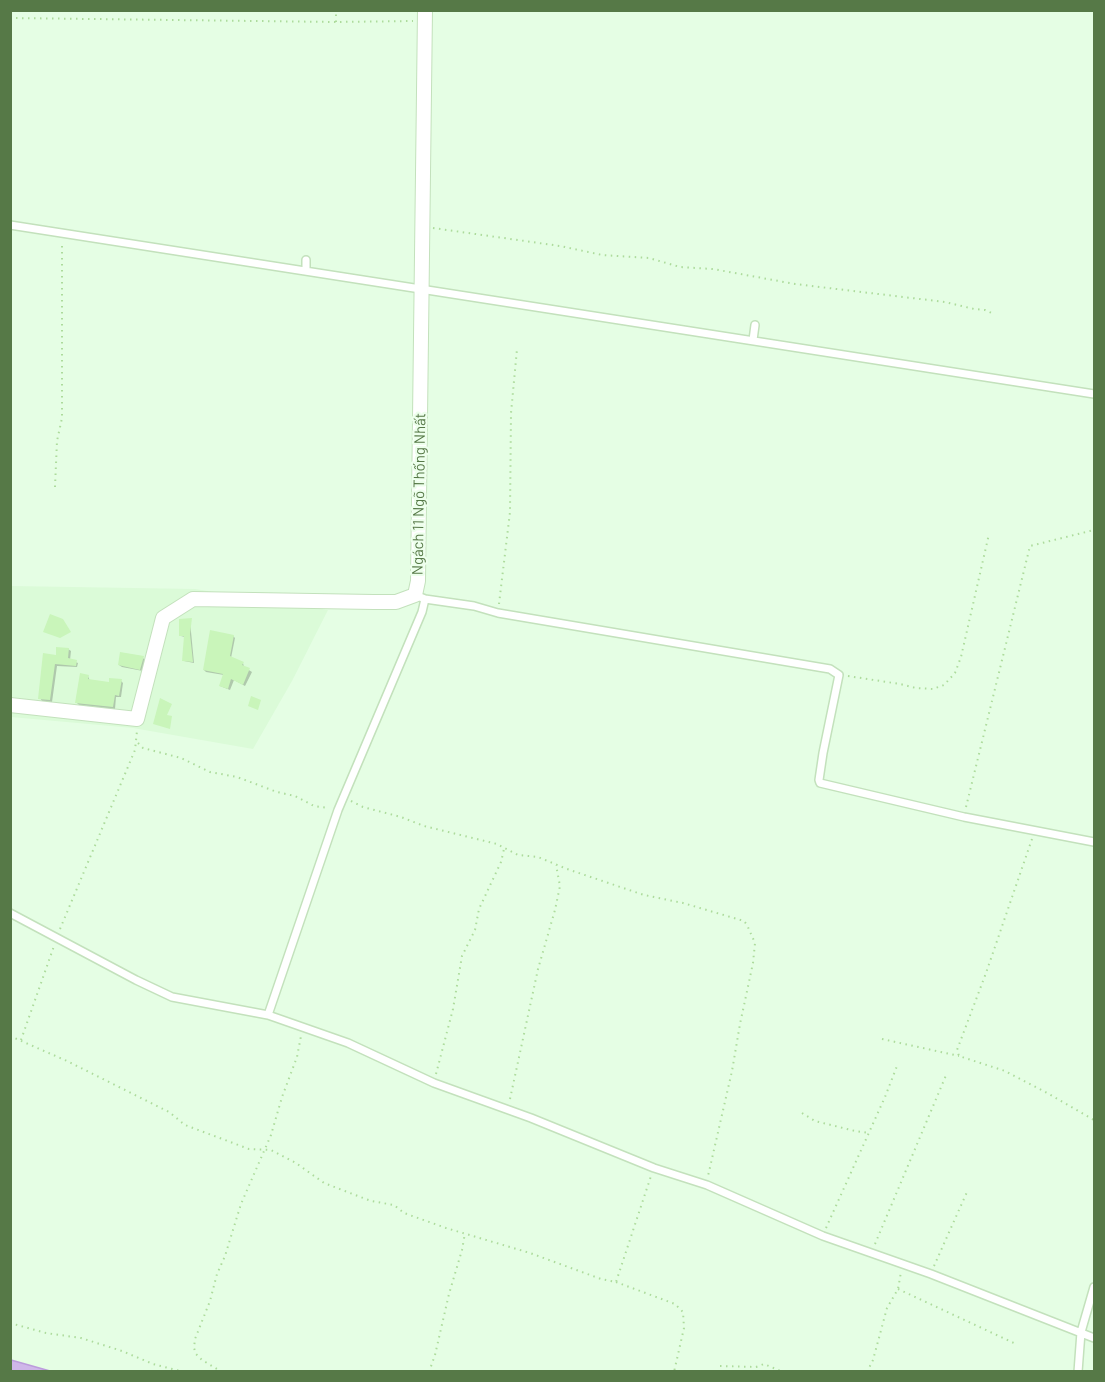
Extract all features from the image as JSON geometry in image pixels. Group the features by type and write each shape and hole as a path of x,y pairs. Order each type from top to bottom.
{"street":[{"name":"Ngách 11 Ngõ Thống Nhất","path":"137,719 163,618 193,599 396,602 420,597 418,581 424,16"},
{"path":"10,705 137,719"}],"lane":[{"path":"10,225 1095,394"},
{"path":"306,260 306,271"},
{"path":"753,339 755,325"},
{"path":"268,1016 338,810 417,623 420,597 831,669 839,675 823,753 820,783 964,817 1095,842"},
{"path":"10,913 172,997 268,1016 348,1043 434,1083 531,1118 654,1168 706,1185 823,1236 931,1274 1095,1338"},
{"path":"1078,1371 1081,1332 1095,1287"}],"path":[{"path":"336,10 336,22"},
{"path":"10,18 336,22 424,16"},
{"path":"422,226 560,246 602,255 649,258 680,267 713,269 795,284 945,302 994,314"},
{"path":"55,487 57,441 62,418 60,263 61,243 65,234"},
{"path":"498,612 510,512 511,412 517,350"},
{"path":"964,817 1030,546 1095,530"},
{"path":"839,675 916,688 933,689 944,685 955,673 961,657 989,534"},
{"path":"21,1040 57,938 131,759 136,742 137,719"},
{"path":"136,742 143,748 181,758 210,772 237,777 277,792 295,796 314,806 338,810"},
{"path":"344,797 363,807 402,817 434,829 497,844 518,855 538,857 644,895 744,921 755,943 753,963 732,1071 706,1185"},
{"path":"959,1056 957,1050 987,973 1034,829"},
{"path":"434,1083 453,1010 462,956 475,930 479,909 501,862 504,849"},
{"path":"507,1111 538,969 557,902 560,886 556,865"},
{"path":"222,1371 196,1354 195,1339 210,1301 241,1204 265,1150 297,1057 303,1028"},
{"path":"10,1036 169,1112 185,1125 249,1149 271,1150 296,1163 324,1183 371,1201 394,1205 404,1213 616,1282 675,1305 683,1312 684,1328 674,1371"},
{"path":"882,1039 959,1056 1005,1071 1095,1120"},
{"path":"823,1236 897,1066"},
{"path":"871,1252 947,1073"},
{"path":"802,1113 815,1121 855,1131 869,1132"},
{"path":"616,1282 654,1168"},
{"path":"931,1274 968,1192"},
{"path":"429,1371 465,1233"},
{"path":"867,1371 873,1360 887,1308 898,1289 904,1264"},
{"path":"898,1289 1016,1344"},
{"path":"10,1323 46,1333 81,1338 153,1364 184,1371"},
{"path":"720,1366 756,1367 764,1364 783,1371"}],"shaded area":[{"path":"11,586 195,589 328,610 292,681 253,749 133,728 11,717"},
{"path":"11,1360 50,1371 11,1371"}],"building":[{"path":"50,614 63,619 71,632 60,638 43,632"},
{"path":"192,618 190,634 193,662 182,661 184,636 179,636 179,619"},
{"path":"210,630 234,635 230,656 244,662 242,665 250,668 243,685 231,679 228,689 219,686 223,674 203,670"},
{"path":"56,647 69,648 68,658 77,660 76,666 55,664 50,700 38,699 43,653 56,655"},
{"path":"120,652 144,656 140,670 118,665"},
{"path":"80,673 89,675 88,679 109,682 109,678 122,679 119,696 115,695 113,707 75,703"},
{"path":"251,696 261,700 258,710 248,706"},
{"path":"160,698 172,704 167,715 172,716 170,729 153,724"}]}
